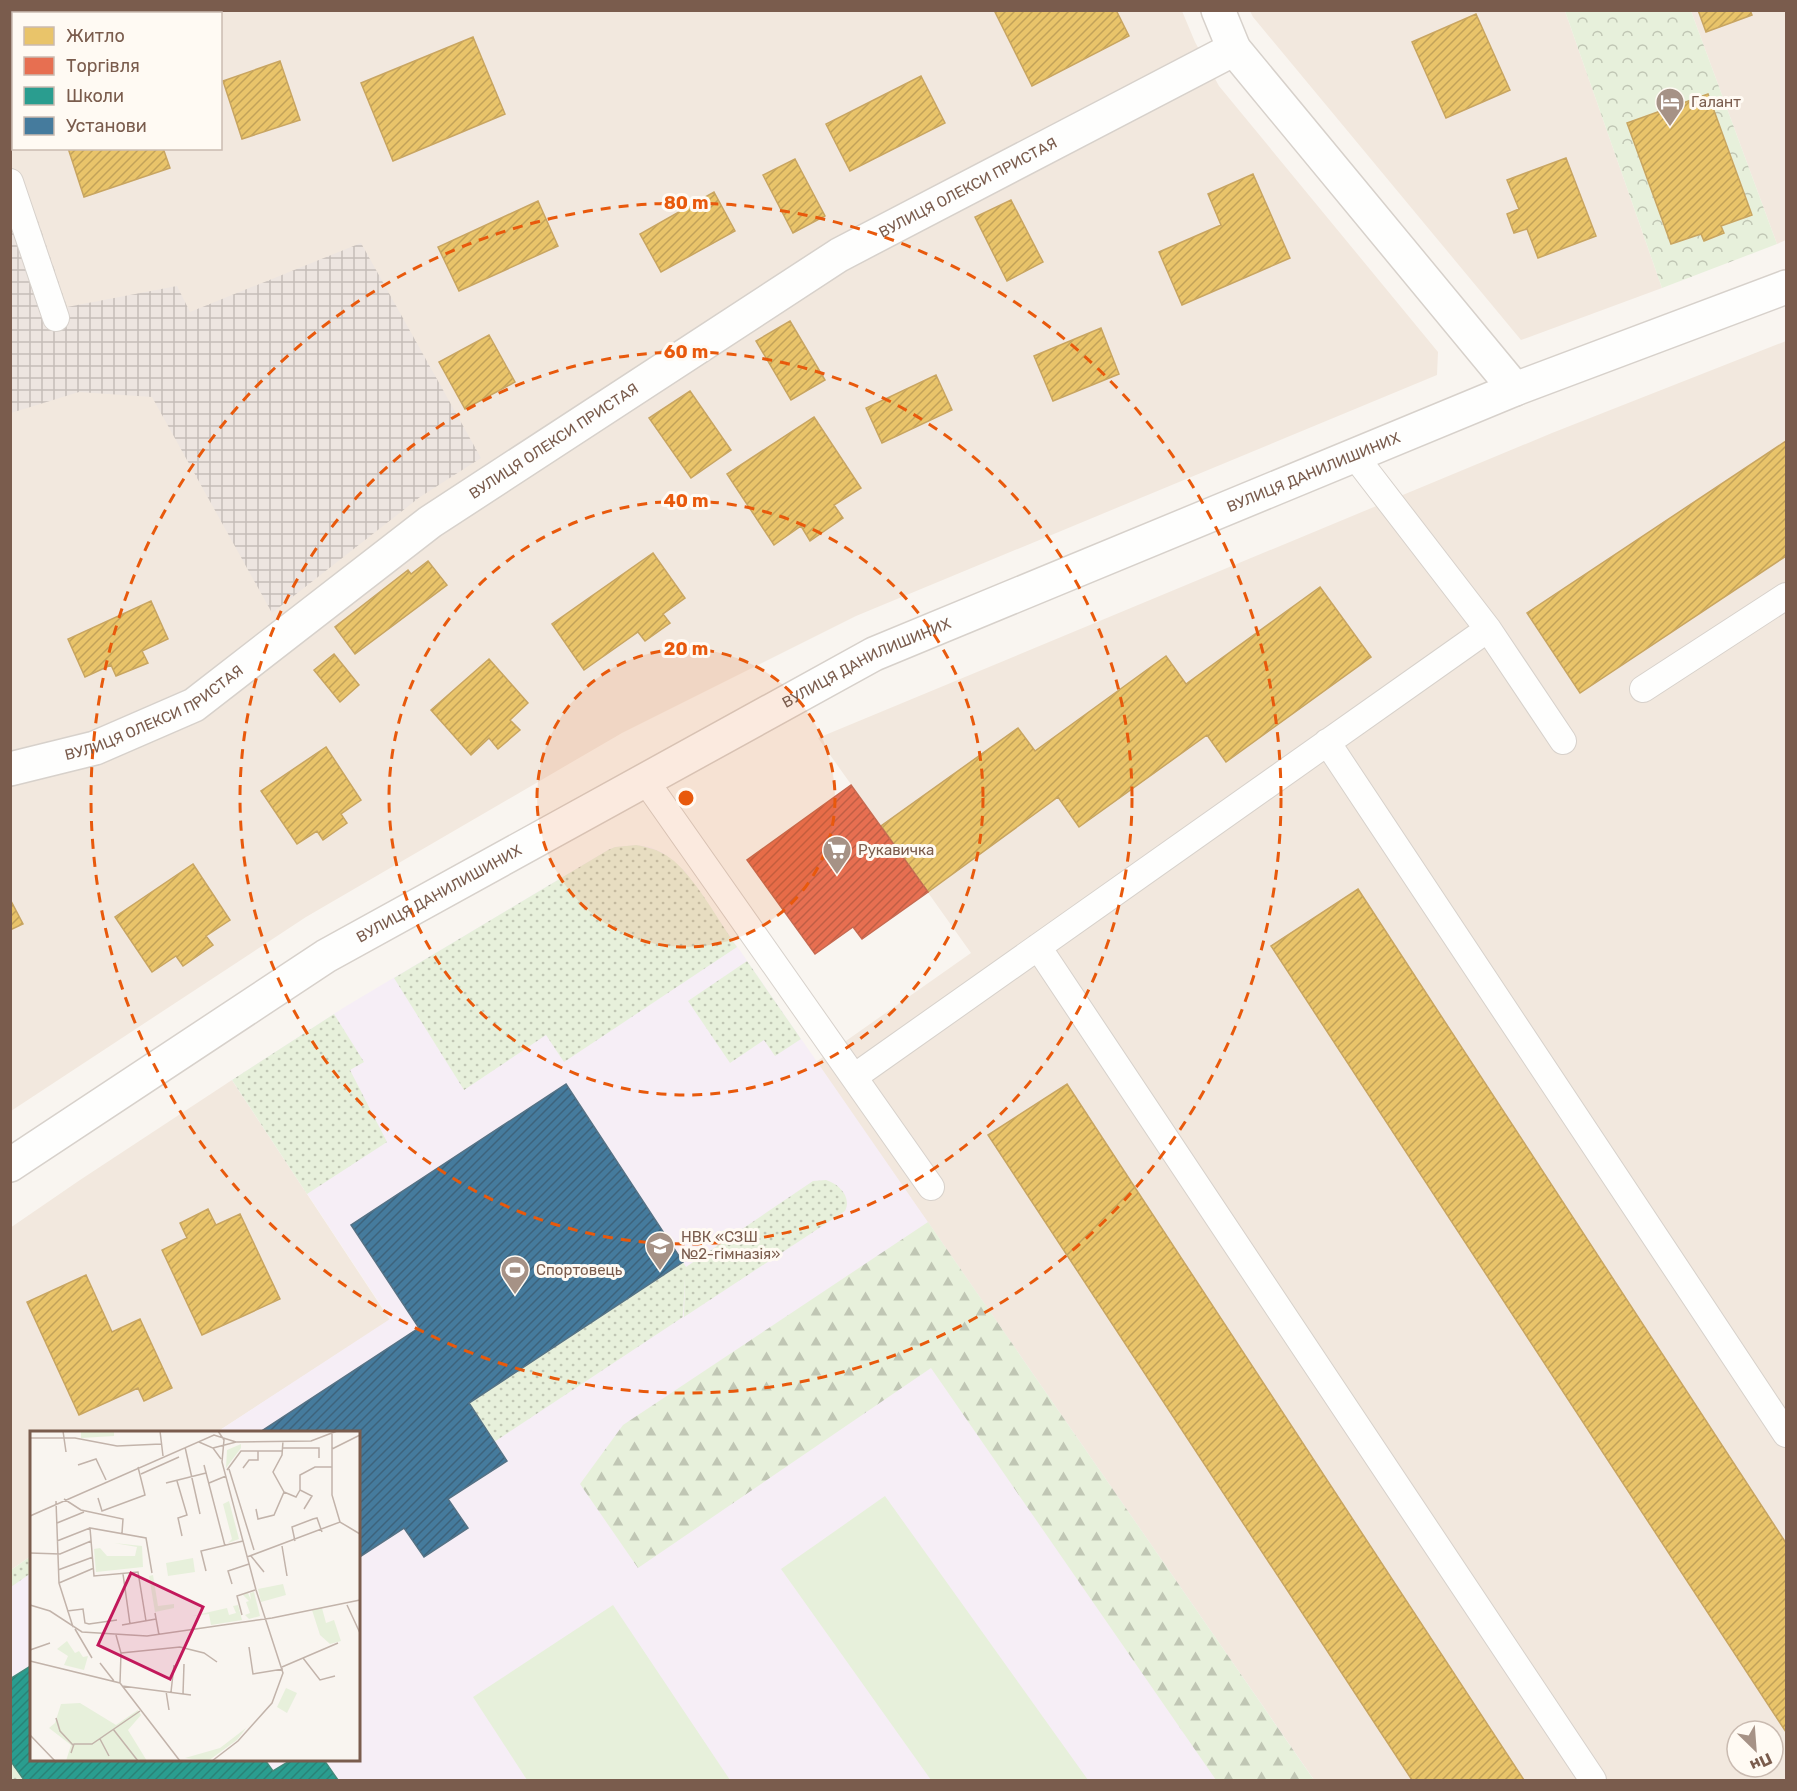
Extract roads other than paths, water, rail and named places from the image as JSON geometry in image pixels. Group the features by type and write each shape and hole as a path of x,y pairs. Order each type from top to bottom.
{"street":[{"path":"1218,10 1234,49 1515,389"},
{"name":"ВУЛИЦЯ ОЛЕКСИ ПРИСТАЯ","path":"10,769 95,748 194,705 430,522 839,255 1234,49"},
{"name":"ВУЛИЦЯ ДАНИЛИШИНИХ","path":"10,1165 326,956 884,650 1515,389 1786,286"}],"lane":[{"path":"10,182 56,318"},
{"path":"1354,455 1488,629 1563,741"},
{"path":"1643,689 1786,596"},
{"path":"854,1077 1488,629"},
{"path":"1327,742 1786,1434"},
{"path":"645,780 931,1187"},
{"path":"1038,947 1593,1780"}],"place":[{"name":"Галант","path":"1670,128"},
{"name":"Рукавичка","path":"837,876"},
{"name":"НВК «СЗШ №2-гімназія»","path":"660,1272"},
{"name":"Спортовець","path":"515,1296"}]}
